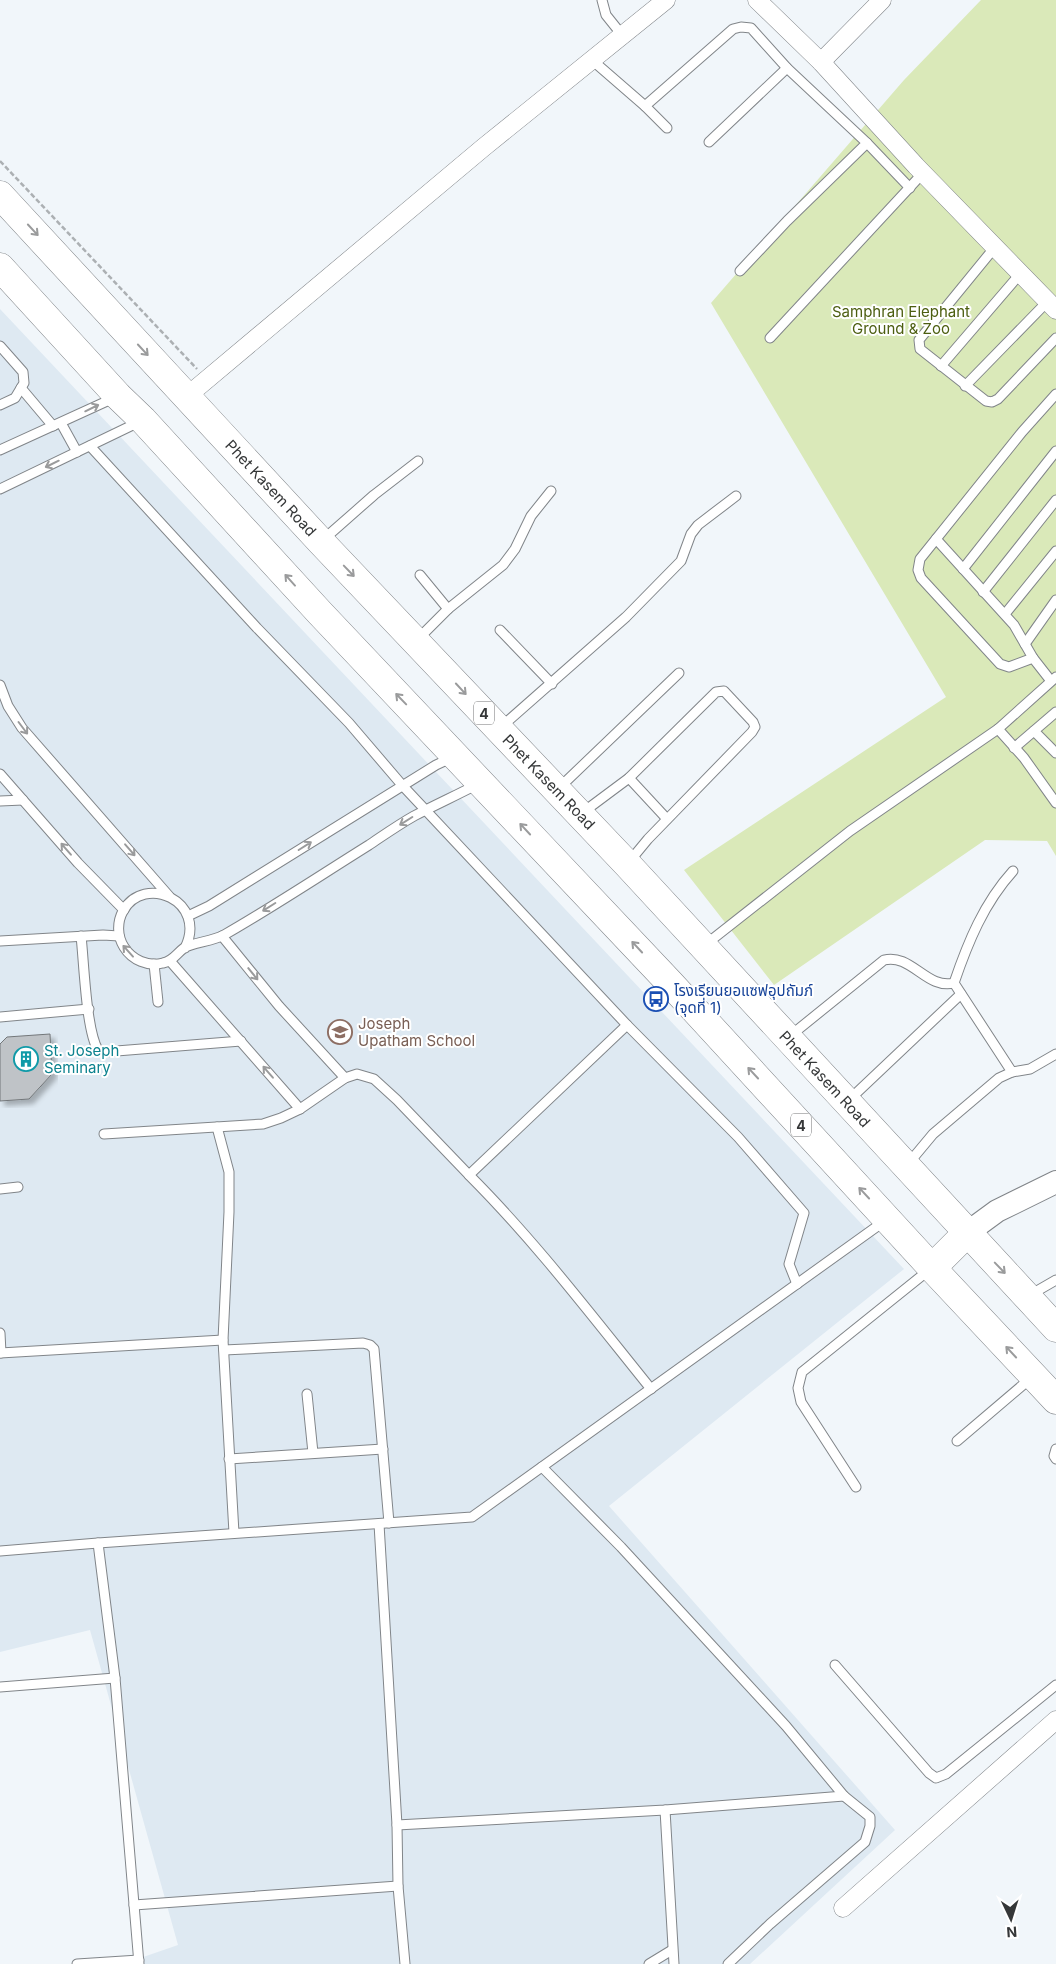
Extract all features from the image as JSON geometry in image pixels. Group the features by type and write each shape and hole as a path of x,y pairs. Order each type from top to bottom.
{"main road":[{"name":"Phet Kasem Road","path":"0,195 321,542 627,864 1056,1328"},
{"name":"4","path":"0,267 320,613 670,983 1056,1400"},
{"path":"932,1268 967,1233"}],"street":[{"path":"186,397 484,147 666,0"},
{"path":"757,0 821,62 923,173 1052,306"},
{"path":"821,62 882,0"},
{"path":"967,1233 997,1211 1056,1182"},
{"path":"843,1908 1056,1720"}],"lane":[{"path":"602,0 606,15 622,35"},
{"path":"645,106 733,29 741,26 751,28 787,68 867,143 910,188"},
{"path":"592,60 645,106 667,128"},
{"path":"709,142 787,68"},
{"path":"740,271 787,221 867,143"},
{"path":"770,338 923,173"},
{"path":"995,247 919,340 920,349 965,386 986,401 992,402 998,399 1056,338"},
{"path":"941,366 1020,274"},
{"path":"965,386 1052,306"},
{"path":"0,346 23,372 24,382 15,398 0,404"},
{"path":"21,388 57,424 77,452"},
{"path":"1033,658 1009,667 1000,664 921,578 918,570 920,559 1022,432 1056,394"},
{"path":"0,450 118,396"},
{"path":"0,489 143,420"},
{"path":"90,446 257,628 349,723 402,785 627,1025 738,1137 804,1213 789,1264 797,1284"},
{"path":"963,570 1056,451"},
{"path":"321,542 374,495 418,462"},
{"path":"416,641 448,609 503,565 515,549 531,516 550,491"},
{"path":"499,729 626,617 682,561 691,534 698,525 736,496"},
{"path":"983,592 1056,500"},
{"path":"703,947 850,831 998,728 1054,679 1033,658 1014,625 1005,614 936,539"},
{"path":"1005,614 1056,551"},
{"path":"420,575 448,609"},
{"path":"1025,644 1056,600"},
{"path":"500,630 552,684"},
{"path":"557,791 679,673"},
{"path":"0,686 8,706 22,728 169,896 180,904 188,916 190,932 184,948 178,956 170,961 154,964 144,963 135,959 122,945 119,936 119,922 124,910 136,898 144,895 152,893 169,896"},
{"path":"580,815 628,778 716,692 724,691 753,722 752,732 667,819 627,864"},
{"path":"1014,748 1056,712"},
{"path":"998,728 1024,758 1056,803"},
{"path":"1034,731 1056,753"},
{"path":"188,916 209,906 436,764 456,756"},
{"path":"0,774 78,863 124,910"},
{"path":"628,778 667,819"},
{"path":"184,948 222,936 413,817 481,782"},
{"path":"0,801 23,800"},
{"path":"954,983 968,942 978,921 1003,882 1014,870"},
{"path":"0,941 81,936 119,936"},
{"path":"81,936 89,1009 95,1044 98,1050 104,1052 241,1041"},
{"path":"222,936 279,1006 344,1078"},
{"path":"788,1038 884,960 892,958 902,960 940,985 954,983"},
{"path":"170,961 300,1109"},
{"path":"154,964 158,1002"},
{"path":"954,983 1012,1072"},
{"path":"847,1102 961,994"},
{"path":"0,1017 89,1009"},
{"path":"469,1175 627,1025"},
{"path":"906,1166 933,1134 999,1078 1012,1072 1030,1069 1056,1054"},
{"path":"104,1134 263,1124 300,1109 344,1078 357,1074 374,1079 397,1100 495,1201 546,1260 650,1389"},
{"path":"217,1127 229,1172 224,1350 234,1533"},
{"path":"0,1189 18,1187"},
{"path":"0,1551 98,1542 472,1517 888,1219"},
{"path":"856,1487 801,1402 798,1388 802,1372 932,1268"},
{"path":"1027,1297 1056,1280"},
{"path":"0,1333 1,1353 224,1340"},
{"path":"224,1350 363,1342 374,1349 389,1523"},
{"path":"957,1441 1034,1376"},
{"path":"308,1394 313,1453"},
{"path":"229,1459 383,1449"},
{"path":"1056,1449 1054,1456 1056,1459"},
{"path":"542,1467 621,1547 786,1726 844,1796 870,1817 870,1826 865,1842 770,1924 728,1964"},
{"path":"379,1524 385,1655 397,1825 398,1886 404,1964"},
{"path":"77,1964 139,1962 115,1678 98,1542"},
{"path":"835,1664 929,1773 936,1778 946,1774 1056,1685"},
{"path":"0,1687 115,1678"},
{"path":"397,1825 665,1810 844,1796"},
{"path":"665,1810 674,1964"},
{"path":"134,1905 398,1886"},
{"path":"649,1964 672,1950"}],"path":[{"path":"0,161 207,380"}],"shaded area":[{"name":"Joseph Upatham School","path":"0,309 904,1269 609,1506 895,1830 750,1964 123,1964 178,1945 90,1630 0,1652"}],"green space":[{"name":"Samphran Elephant Ground & Zoo","path":"981,0 1056,0 1056,856 1047,841 985,840 774,985 684,870 946,697 711,303 904,80"}],"building":[{"name":"St. Joseph Seminary","path":"50,1034 52,1074 29,1099 0,1101 0,1044 7,1037"}],"place":[{"name":"โรงเรียนยอแซฟอุปถัมภ์ (จุดที่ 1)","path":"656,999"},
{"name":"Joseph Upatham School","path":"340,1032"},
{"name":"St. Joseph Seminary","path":"26,1059"}]}
